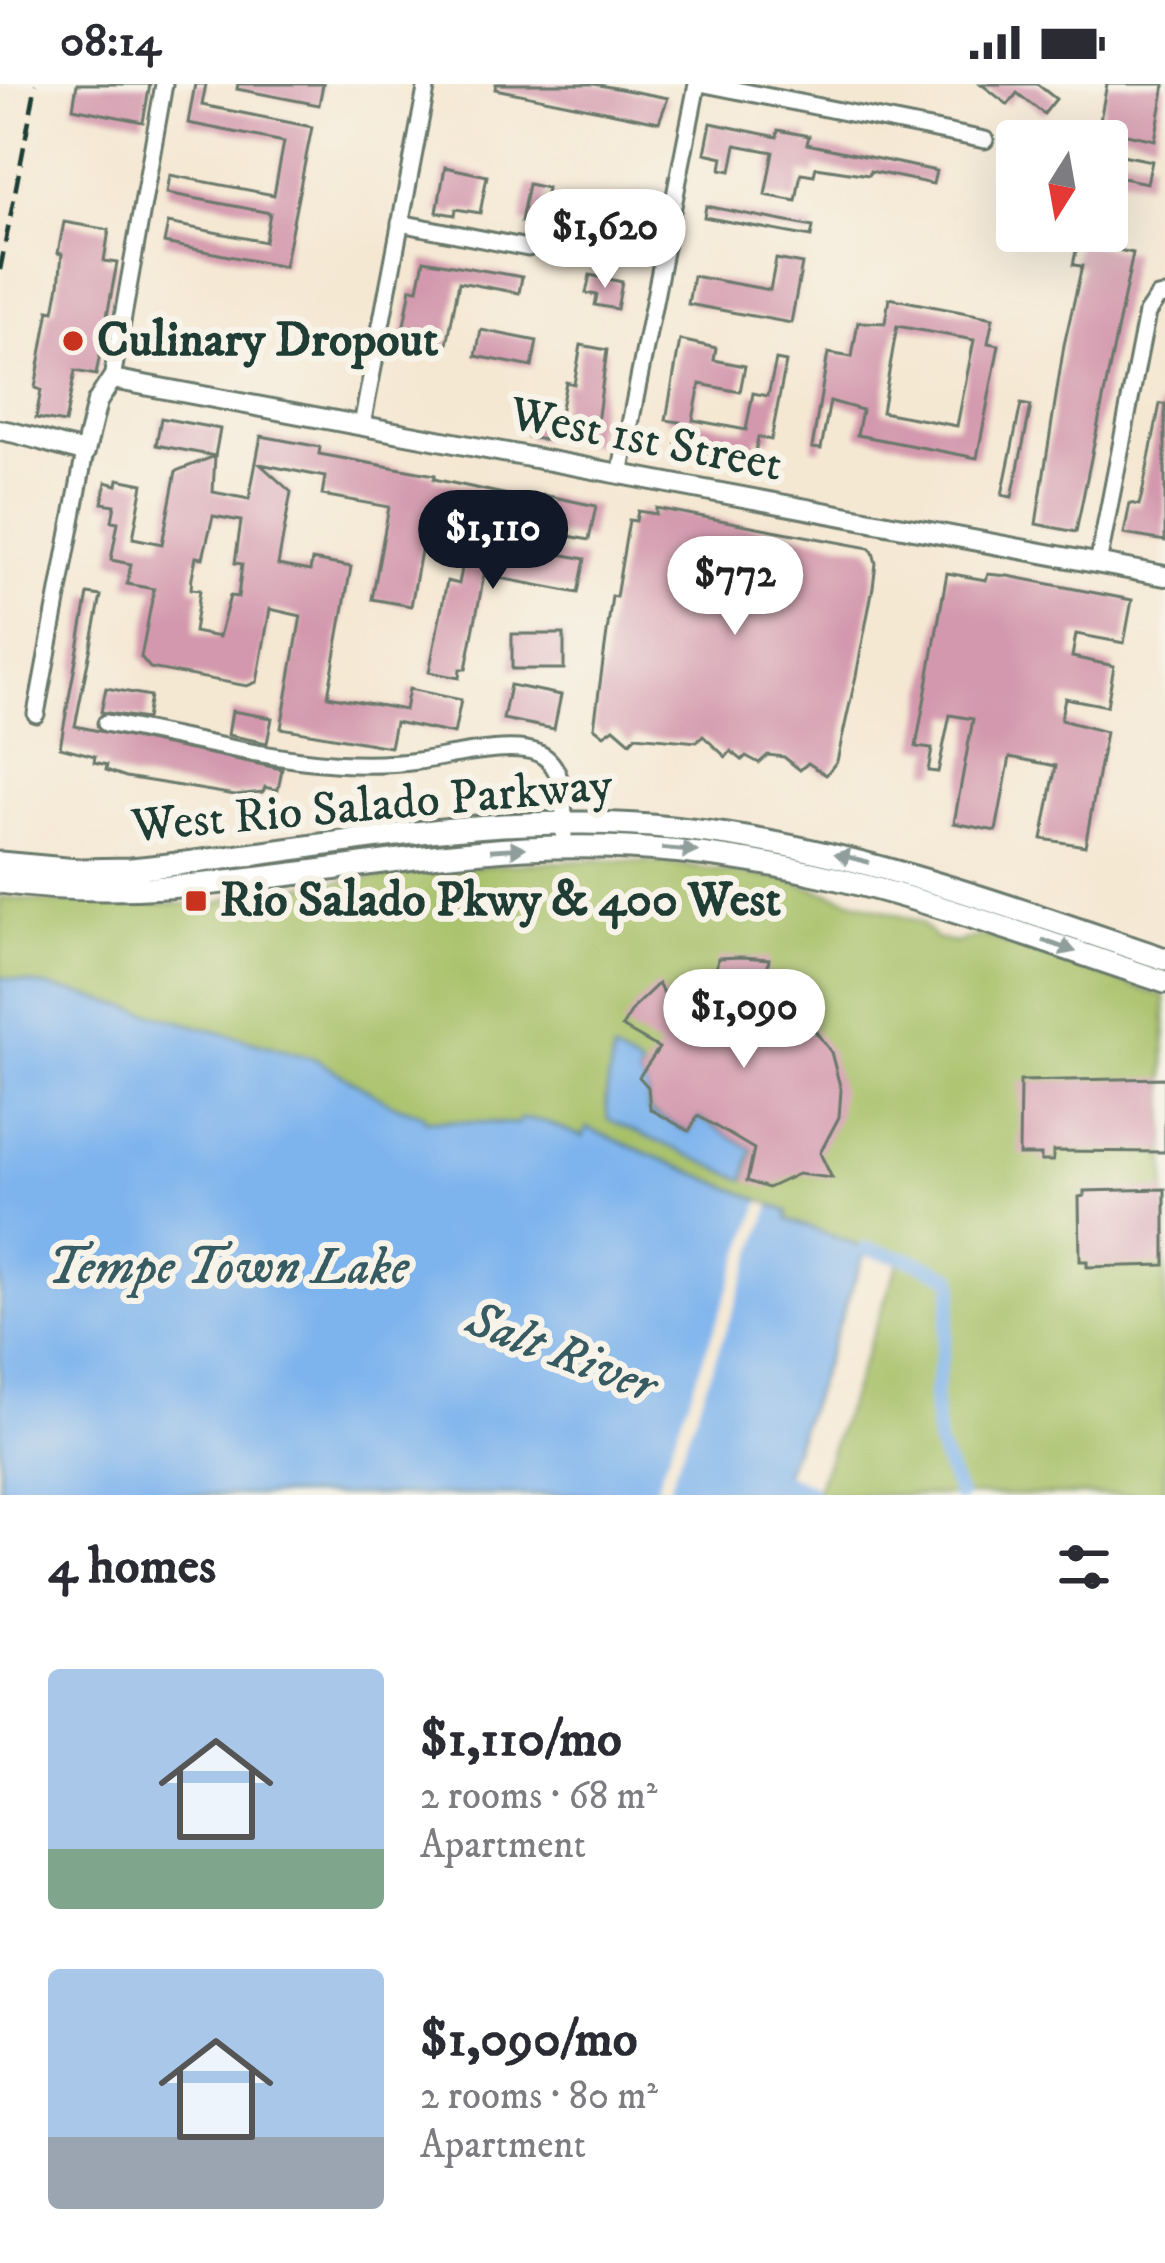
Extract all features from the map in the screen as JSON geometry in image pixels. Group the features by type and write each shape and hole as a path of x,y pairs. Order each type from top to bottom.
{"main road":[{"name":"West Rio Salado Parkway","path":"0,862 76,870 131,869 563,823 698,830 846,856 1165,959"},
{"name":"West Rio Salado Parkway","path":"0,882 80,889 147,888 453,853 564,846 686,850 854,880 1165,982"}],"street":[{"path":"36,714 97,402 112,379 164,84"},
{"path":"362,425 427,84"},
{"path":"620,475 701,84 985,140"},
{"path":"400,223 529,248"},
{"path":"1099,564 1147,313 1161,296"},
{"name":"West 1st Street","path":"112,379 1165,576"},
{"path":"0,430 38,436 86,452"},
{"path":"0,440 35,447 45,442"},
{"path":"106,723 334,763 386,764 532,751 545,758 559,778 564,846"}],"green space":[{"path":"597,860 663,863 788,880 920,922 936,939 955,943 983,935 1165,997 1165,1495 815,1495 899,1261 786,1219 787,1211 587,1129 583,1137 542,1121 424,1120 423,1115 391,1104 315,1059 77,993 0,977 0,897 216,904 240,893 460,867"}],"water":[{"name":"Tempe Town Lake","path":"0,977 77,993 315,1059 391,1104 423,1115 424,1120 542,1121 583,1137 587,1128 788,1212 787,1219 866,1249 777,1495 24,1495 0,1490"},
{"path":"613,1052 641,1068 639,1077 648,1087 648,1110 689,1132 698,1117 752,1149 745,1180 608,1119 606,1097"}],"pier":[{"path":"761,1201 771,1205 666,1495 653,1495"}],"building":[{"path":"77,84 150,84 143,122 73,108"},
{"path":"195,84 206,84 202,105 312,127 284,267 164,243 168,223 265,242 270,213 167,193 170,175 274,195 284,142 188,123"},
{"path":"238,84 323,84 319,105 237,89"},
{"path":"496,84 594,84 668,98 659,122 495,89"},
{"path":"981,84 1037,84 1056,99 1044,114 1017,93 1008,105"},
{"path":"1107,84 1165,84 1155,140 1128,134 1128,120 1100,120"},
{"path":"711,123 777,137 778,130 809,136 807,144 936,171 933,184 870,171 869,175 816,167 814,175 801,173 796,201 765,195 773,152 736,145 731,171 721,169 723,157 705,153"},
{"path":"1128,156 1152,161 1147,183 1128,179"},
{"path":"445,167 487,176 480,213 437,212"},
{"path":"528,184 547,188 540,225 521,222"},
{"path":"706,206 813,227 811,237 704,217"},
{"name":"Culinary Dropout","path":"64,222 109,230 104,261 117,263 96,375 75,371 65,423 36,418 41,390 35,388 49,310 54,311 59,285"},
{"path":"622,225 642,229 637,257 611,252 609,230 620,232"},
{"path":"1076,252 1133,253 1076,532 1036,524 1064,345 1082,266 1073,265"},
{"path":"776,259 802,264 791,323 688,304 693,276 770,290"},
{"path":"424,260 522,277 519,293 459,282 446,350 401,341 411,288 418,289"},
{"path":"590,275 622,282 617,309 595,305 597,295 586,293"},
{"path":"889,298 993,318 988,343 999,345 977,458 857,435 862,410 830,401 821,449 812,448 828,353 852,357 858,322 885,323","holes":["897,326 974,340 957,426 882,412"]},
{"path":"481,330 537,341 532,367 476,356"},
{"path":"680,340 716,348 714,360 745,366 740,392 700,384 693,420 746,430 753,393 768,396 776,360 786,362 771,440 758,437 754,459 676,443 680,422 666,420"},
{"path":"581,345 607,350 594,445 545,431 544,440 528,437 533,413 559,418 566,382 574,384"},
{"path":"1021,404 1031,406 1012,497 1002,495"},
{"path":"1160,404 1165,404 1165,541 1124,534 1130,503 1139,505"},
{"path":"161,418 220,429 215,456 156,445"},
{"path":"261,436 320,447 319,454 435,475 434,479 517,497 511,525 429,507 411,606 372,599 389,507 322,495 325,477 260,464 291,492 278,565 310,571 312,560 351,567 328,696 405,710 409,689 461,700 454,734 395,722 390,747 281,728 301,616 270,609 257,682 247,686 150,668 141,657 154,589 127,584 131,564 111,560 118,522 112,521 115,505 102,503 106,482 117,485 118,479 143,484 133,538 162,544 176,471 215,456 213,492 249,499","holes":["213,516 241,521 235,563 242,564 238,597 230,596 219,637 194,632 200,590 191,589 192,577 196,557 203,558"]},
{"path":"544,495 596,506 589,540 538,530"},
{"path":"656,508 873,552 873,587 856,676 837,761 826,775 808,763 800,770 784,757 768,755 759,763 746,756 742,760 731,751 726,757 703,736 697,742 636,736 630,742 614,728 604,735 594,727 612,596 616,597 629,520 636,521 638,511 656,514"},
{"path":"468,536 585,559 578,593 484,575 466,669 460,669 459,678 429,672 447,581 459,584"},
{"path":"947,573 986,580 988,574 1008,576 1132,600 1124,643 1076,634 1072,657 1114,666 1107,706 1065,698 1061,717 1106,732 1085,846 1042,839 1056,766 1010,757 996,831 954,823 973,719 950,715 938,772 928,771 932,749 916,747"},
{"path":"88,594 101,596 75,726 282,769 278,790 265,787 263,792 235,795 126,777 94,762 95,756 60,747"},
{"path":"512,634 564,634 564,669 512,669"},
{"path":"510,685 561,695 554,729 503,719"},
{"path":"106,688 150,696 146,719 101,712"},
{"path":"232,711 272,718 267,743 228,735"},
{"path":"718,958 769,959 764,990 784,993 781,1005 810,1024 831,1052 841,1090 839,1117 820,1153 832,1178 798,1174 768,1188 747,1181 754,1149 698,1116 689,1131 650,1109 648,1087 639,1077 659,1048 622,1027 658,984 675,1013 682,1008 689,1014 710,1003"},
{"path":"1165,1078 1165,1152 1053,1151 1053,1161 1041,1161 1041,1155 1019,1155 1020,1081"},
{"path":"1165,1189 1165,1265 1087,1267 1087,1261 1080,1261 1079,1197 1084,1191"}],"waterway":[{"path":"866,1249 910,1259 952,1277 934,1399 938,1445 959,1495"},
{"name":"Salt River","path":"752,1474 806,1495"}],"railway":[{"path":"0,270 36,84"}],"place":[{"name":"Culinary Dropout","path":"73,341"},
{"name":"Rio Salado Pkwy & 400 West","path":"196,901"}]}
